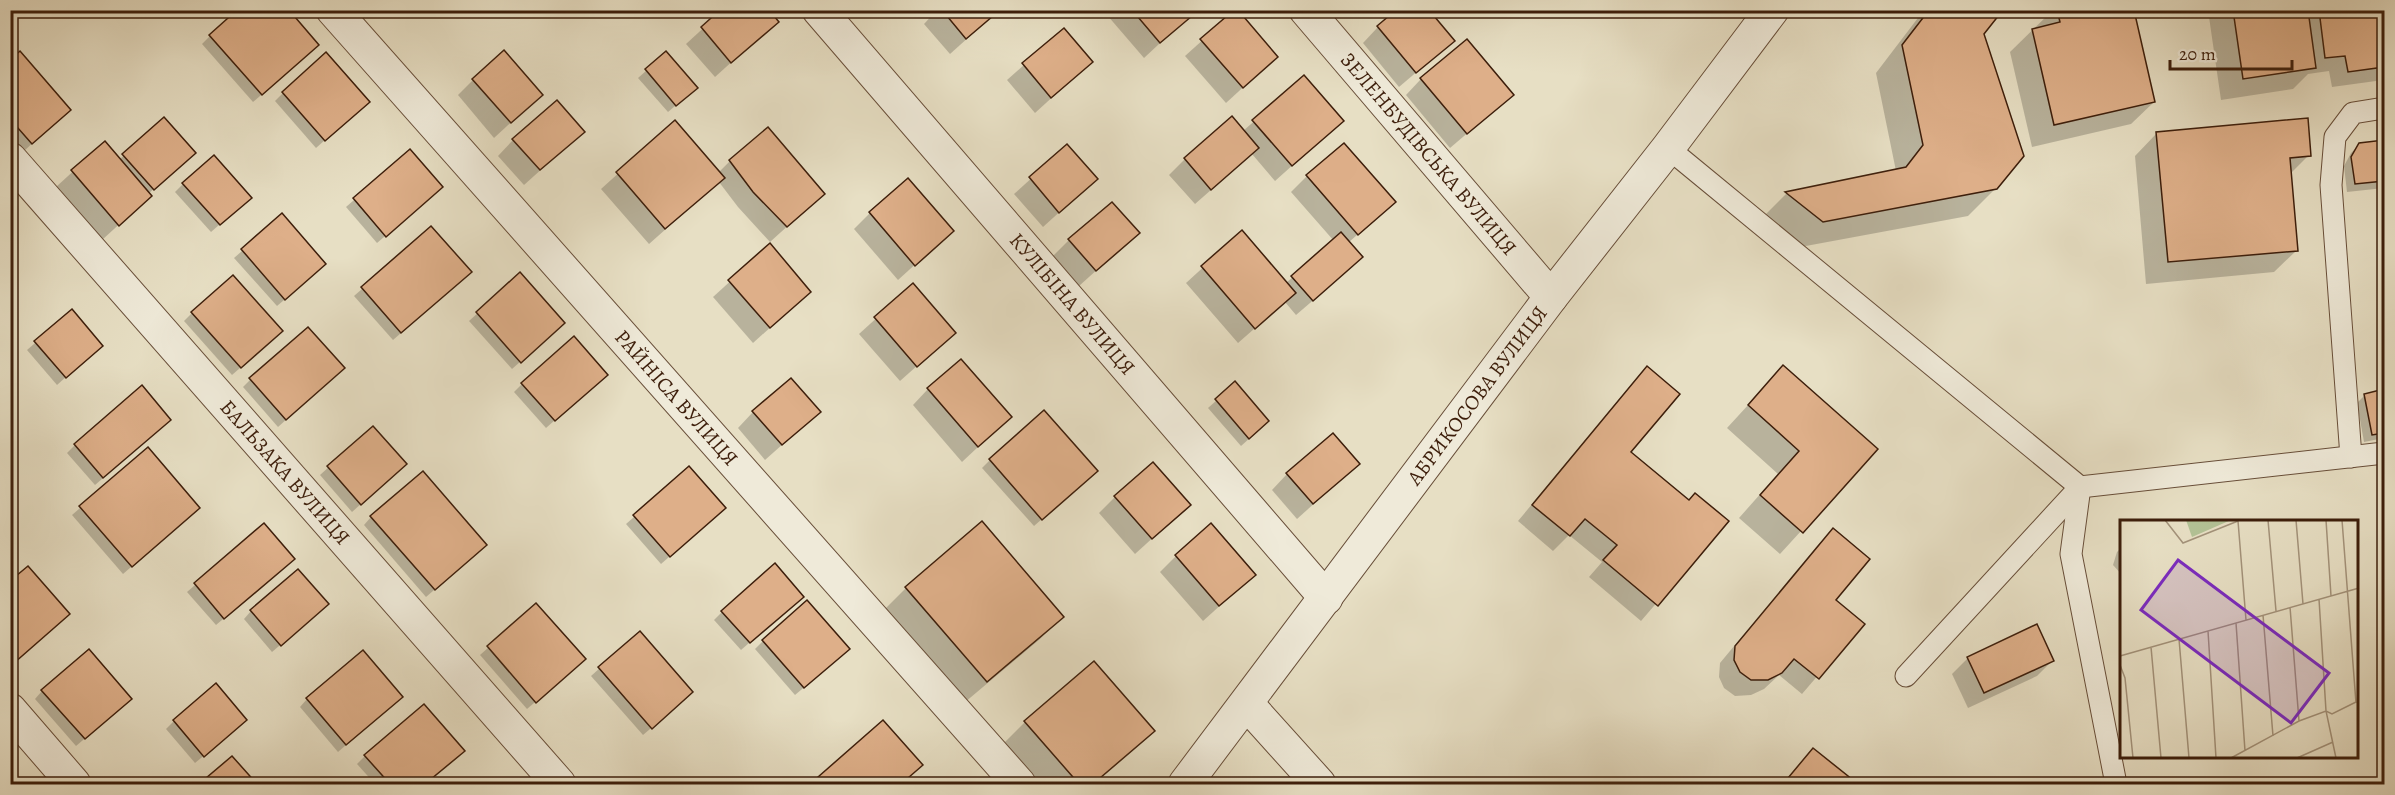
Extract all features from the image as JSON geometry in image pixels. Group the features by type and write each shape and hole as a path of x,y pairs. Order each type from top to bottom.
{"street":[{"name":"РАЙНІСА ВУЛИЦЯ","path":"333,10 1019,784"},
{"name":"КУЛІБІНА ВУЛИЦЯ","path":"819,10 1326,598"},
{"name":"ЗЕЛЕНБУДІВСЬКА ВУЛИЦЯ","path":"1306,10 1551,297"},
{"name":"АБРИКОСОВА ВУЛИЦЯ","path":"1185,784 1551,297 1772,10"},
{"name":"БАЛЬЗАКА ВУЛИЦЯ","path":"10,159 559,784"},
{"path":"1247,704 1319,784"},
{"path":"10,710 74,784"}],"lane":[{"path":"2351,457 2331,185 2335,137 2353,113 2385,108"},
{"path":"1668,148 2080,487"},
{"path":"1906,676 2080,487 2385,453"},
{"path":"2080,487 2071,554 2116,784"}],"building":[{"path":"237,10 289,10 319,45 262,95 209,35"},
{"path":"720,10 769,10 779,22 731,63 701,27"},
{"path":"942,10 1000,10 966,39"},
{"path":"1132,10 1187,10 1192,16 1160,43"},
{"path":"1234,10 1238,10 1278,57 1243,88 1200,39"},
{"path":"1396,10 1429,10 1455,41 1416,73 1377,26"},
{"path":"1929,10 2003,10 1984,34 2024,156 1997,189 1823,222 1785,192 1906,167 1923,145 1902,45"},
{"path":"2057,10 2134,10 2155,102 2054,125 2032,29 2060,22"},
{"path":"2233,10 2308,10 2316,68 2243,79"},
{"path":"2319,10 2384,10 2384,67 2348,72 2345,56 2325,58"},
{"path":"1064,28 1093,62 1051,98 1022,63"},
{"path":"1467,39 1514,95 1467,134 1420,78"},
{"path":"504,50 543,95 511,123 472,79"},
{"path":"20,51 71,110 32,144 10,119 10,60"},
{"path":"666,51 698,88 676,106 645,69"},
{"path":"326,52 370,102 325,141 282,92"},
{"path":"1304,75 1344,121 1292,166 1252,120"},
{"path":"557,100 585,132 540,170 512,139"},
{"path":"1232,116 1259,148 1211,190 1184,158"},
{"path":"164,117 196,153 154,190 122,154"},
{"path":"2308,118 2311,156 2290,158 2298,251 2168,262 2156,132"},
{"path":"675,120 725,178 665,229 616,172"},
{"path":"768,127 825,194 787,227 753,192 729,160"},
{"path":"2384,140 2384,181 2355,184 2351,157 2359,143"},
{"path":"105,141 152,196 119,226 71,170"},
{"path":"1344,143 1396,202 1358,235 1306,175"},
{"path":"1067,144 1098,179 1059,213 1029,177"},
{"path":"410,149 443,187 386,237 353,198"},
{"path":"214,155 252,198 220,225 182,183"},
{"path":"908,178 954,231 915,266 869,212"},
{"path":"1112,202 1140,233 1096,271 1068,239"},
{"path":"282,213 326,264 285,300 241,249"},
{"path":"431,226 472,272 401,333 361,287"},
{"path":"1242,230 1296,293 1255,329 1201,266"},
{"path":"1341,232 1363,257 1313,301 1291,276"},
{"path":"770,243 811,292 770,328 728,280"},
{"path":"520,272 565,323 521,363 476,312"},
{"path":"233,275 283,331 241,368 191,312"},
{"path":"913,283 956,333 917,367 874,317"},
{"path":"72,309 103,346 66,378 34,341"},
{"path":"308,327 345,368 286,420 249,378"},
{"path":"574,336 608,375 555,421 521,383"},
{"path":"961,359 1012,417 978,447 927,388"},
{"path":"1783,365 1878,449 1803,533 1760,495 1799,451 1748,405"},
{"path":"1647,366 1680,394 1631,452 1689,500 1695,493 1729,521 1658,606 1603,560 1617,545 1585,519 1570,536 1532,505"},
{"path":"791,378 821,412 782,445 752,411"},
{"path":"1235,381 1269,421 1249,439 1215,399"},
{"path":"142,385 171,420 103,478 74,444"},
{"path":"2384,389 2384,433 2372,435 2364,394"},
{"path":"1044,410 1098,471 1042,520 989,459"},
{"path":"373,426 407,464 361,505 327,466"},
{"path":"1333,433 1360,464 1313,504 1286,473"},
{"path":"148,447 200,508 132,567 79,506"},
{"path":"1153,462 1191,505 1152,539 1114,496"},
{"path":"689,466 726,508 670,557 633,515"},
{"path":"423,471 487,545 435,590 370,516"},
{"path":"982,521 1064,617 987,682 905,587"},
{"path":"264,523 295,559 224,619 194,583"},
{"path":"1211,523 1256,575 1219,606 1175,555"},
{"path":"1833,528 1870,559 1836,600 1865,624 1819,679 1794,659 1782,673 1768,680 1751,680 1740,672 1734,660 1735,646"},
{"path":"775,563 804,597 750,643 721,611"},
{"path":"28,566 70,614 14,663 10,659 10,581"},
{"path":"298,569 329,604 281,646 250,610"},
{"path":"807,600 850,649 804,688 762,640"},
{"path":"536,603 586,659 536,703 487,646"},
{"path":"2037,624 2054,661 1984,693 1967,657"},
{"path":"640,631 693,692 652,729 598,667"},
{"path":"89,649 132,699 85,739 41,690"},
{"path":"363,650 403,697 346,745 306,698"},
{"path":"1094,661 1155,731 1093,784 1079,784 1024,721"},
{"path":"216,683 247,720 204,757 173,720"},
{"path":"424,704 465,751 425,784 390,784 364,755"},
{"path":"883,720 923,765 901,784 825,784 818,777"},
{"path":"1813,748 1858,784 1783,784"},
{"path":"232,756 257,784 199,784"}]}
